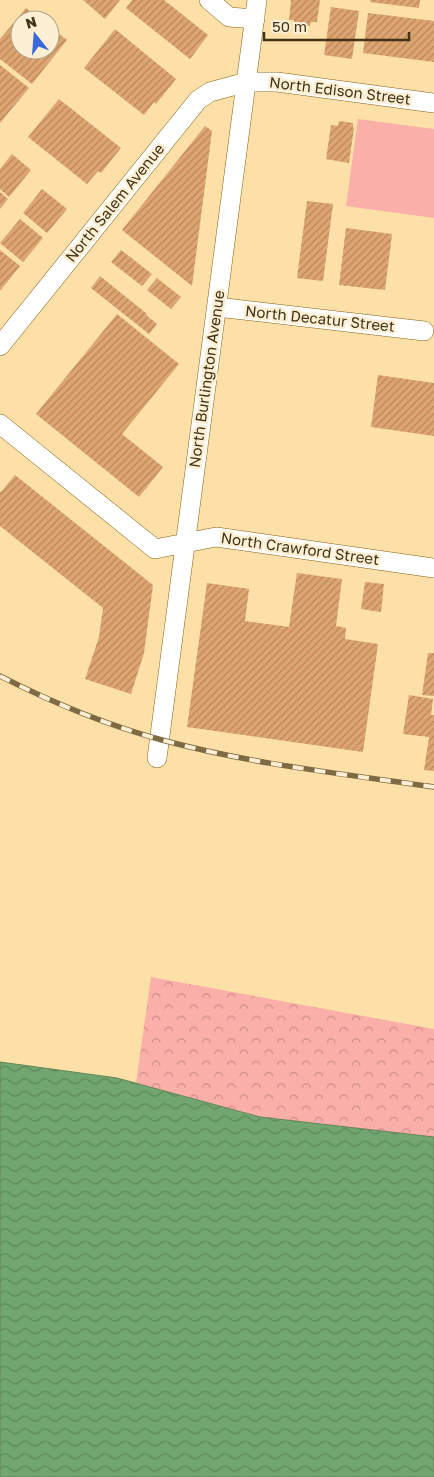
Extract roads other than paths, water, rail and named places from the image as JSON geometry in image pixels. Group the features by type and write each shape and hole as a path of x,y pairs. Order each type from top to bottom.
{"street":[{"path":"209,0 229,17 255,19"},
{"name":"North Burlington Avenue","path":"157,758 258,0"},
{"name":"North Edison Street","path":"247,82 277,82 434,103"},
{"name":"North Salem Avenue","path":"0,346 198,100 210,92 247,82"},
{"name":"North Decatur Street","path":"217,307 424,331"},
{"name":"North Crawford Street","path":"0,424 155,549 216,537 434,568"}],"water":[{"path":"0,1062 117,1078 260,1117 434,1137 434,1477 0,1477"}],"railway":[{"path":"0,676 79,712 162,740 263,762 434,787"}]}
